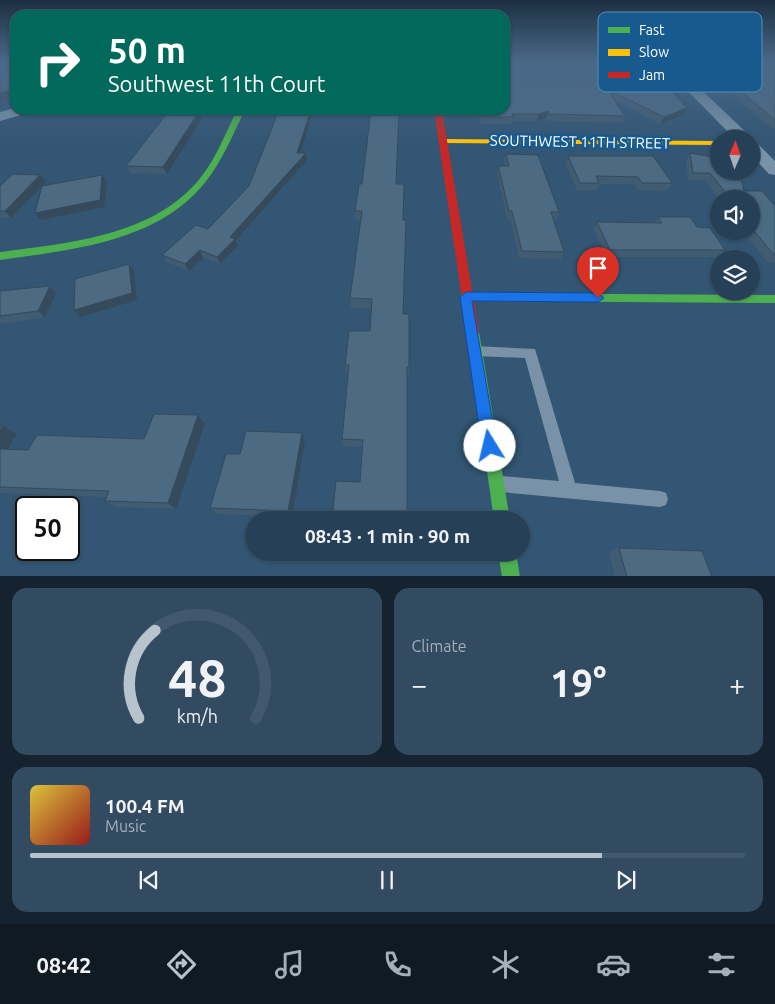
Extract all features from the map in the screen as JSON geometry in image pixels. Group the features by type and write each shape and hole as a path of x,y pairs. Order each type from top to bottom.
{"street":[{"path":"696,92 735,130"},
{"path":"0,256 45,251 103,239 171,210 197,188 238,115"},
{"path":"439,115 501,511"},
{"name":"SOUTHWEST 11TH STREET","path":"442,141 710,143"},
{"path":"760,149 775,170"},
{"path":"466,297 775,299"},
{"path":"508,561 511,576"}],"lane":[{"path":"475,351 530,353 569,490"},
{"path":"496,483 660,500"}],"building":[{"path":"0,88 10,88 10,90 0,93"},
{"path":"510,88 598,88 598,92 609,92 625,116 549,114 548,111 539,114 512,114 513,117 482,117 481,115 510,115"},
{"path":"762,88 775,88 775,120 742,92 762,92"},
{"path":"613,92 672,92 687,108 664,117"},
{"path":"197,115 163,167 126,166 165,116 161,116"},
{"path":"277,115 309,115 297,153 306,153 230,237 235,239 217,257 200,250 185,264 162,255 196,225 208,229 249,186"},
{"path":"370,115 399,115 396,184 404,184 403,220 406,220 403,314 409,314 407,511 333,511 336,481 360,482 363,440 342,439 349,365 345,365 349,331 370,331 372,299 350,298 362,211 355,211 359,184 362,184"},
{"path":"690,153 710,156 710,173 693,173"},
{"path":"506,154 538,155 559,212 551,212 564,252 522,251 512,211 509,211 498,166 509,166"},
{"path":"568,156 653,156 672,183 642,183 638,177 596,176 599,183 580,183"},
{"path":"13,174 40,175 5,211 0,211 0,186"},
{"path":"102,175 100,200 35,213 42,186"},
{"path":"716,180 741,180 744,190 724,190"},
{"path":"760,191 775,206 774,255 760,238"},
{"path":"658,217 690,217 697,227 710,228 710,240 718,240 725,250 610,250 597,222 662,223"},
{"path":"129,264 132,293 74,310 75,279"},
{"path":"50,286 38,311 0,316 0,291"},
{"path":"154,414 198,415 168,503 105,501 109,491 0,487 0,449 28,450 37,435 144,439"},
{"path":"246,431 302,433 288,511 210,508 226,454 240,454"},
{"path":"619,548 702,551 712,576 627,576"}],"traffic: fast":[{"path":"0,256 79,244 132,229 156,218 178,204 205,178 217,159 239,115"},
{"path":"466,297 775,299"},
{"path":"473,332 501,511"},
{"path":"508,561 511,576"}],"traffic: slow":[{"path":"442,141 710,143"}],"traffic: jam":[{"path":"439,115 473,332"}],"route":[{"path":"490,446 466,297 598,298"}]}
